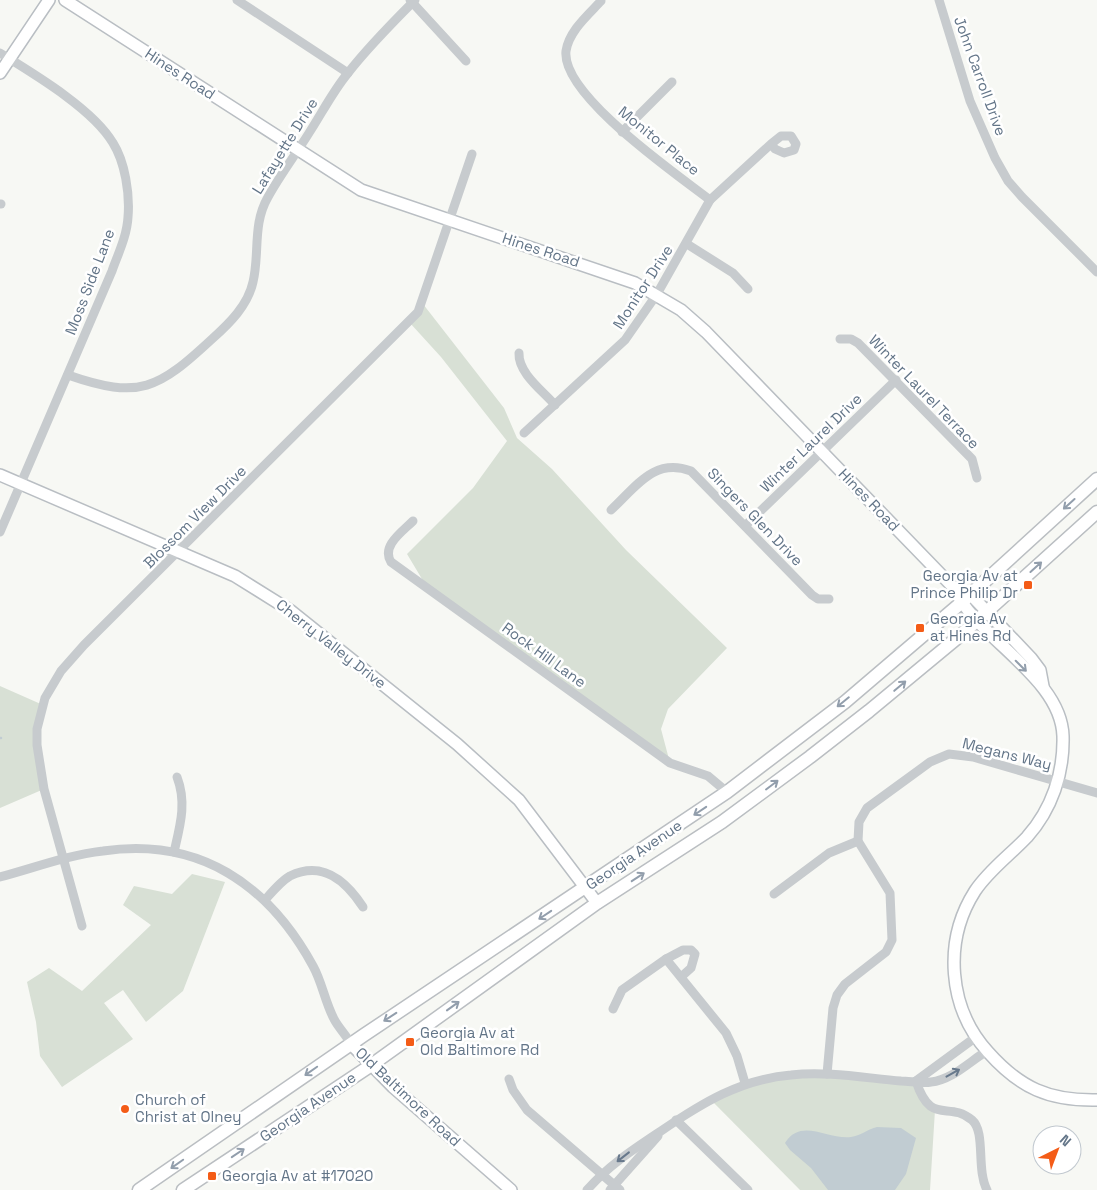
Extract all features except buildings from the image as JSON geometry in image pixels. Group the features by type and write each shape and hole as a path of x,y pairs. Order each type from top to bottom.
{"main road":[{"name":"Georgia Avenue","path":"140,1190 351,1044 727,792 845,702 965,599 1097,479"},
{"name":"Georgia Avenue","path":"183,1190 370,1066 596,903 722,822 810,757 870,711 987,612 1097,512"}],"street":[{"path":"0,73 5,56 49,0"},
{"name":"Hines Road","path":"65,0 361,190 596,268 657,294 681,310 706,332 965,599"},
{"path":"237,0 348,73"},
{"name":"John Carroll Drive","path":"939,0 970,101 995,158 1008,181 1097,272"},
{"path":"412,1 466,61"},
{"name":"Lafayette Drive","path":"68,374 100,386 115,388 142,387 164,380 178,371 228,324 246,301 254,281 256,239 267,198 348,73 412,1"},
{"name":"Monitor Place","path":"601,1 584,19 570,39 566,52 567,61 574,79 622,132 710,200"},
{"name":"Moss Side Lane","path":"0,532 22,484 124,237 129,204 123,168 113,143 90,114 5,56"},
{"path":"622,132 672,82"},
{"name":"Monitor Drive","path":"524,433 625,340 657,294 687,244 710,200 770,144"},
{"name":"Blossom View Drive","path":"82,926 44,789 37,745 37,729 45,698 61,671 84,645 410,323 423,304 472,154"},
{"path":"687,244 733,273 748,288"},
{"name":"Winter Laurel Terrace","path":"840,339 858,343 896,380 972,459 978,478"},
{"path":"519,353 518,360 522,368 556,405"},
{"name":"Winter Laurel Drive","path":"746,525 896,380"},
{"name":"Singers Glen Drive","path":"611,510 652,471 668,466 679,466 691,471 746,525 812,595 818,599 830,599"},
{"name":"Cherry Valley Drive","path":"0,475 234,576 291,611 457,744 519,800 596,903"},
{"name":"Rock Hill Lane","path":"413,521 388,549 387,556 391,562 670,763 708,776 727,792"},
{"path":"965,599 987,612 1040,670 1043,686"},
{"path":"965,599 976,621 1043,686 1057,710 1063,734 1058,781 1040,820 976,890 958,928 953,964 956,987 962,1009 976,1037 987,1051 1015,1077 1040,1092 1069,1100 1097,1100"},
{"name":"Megans Way","path":"858,841 859,822 867,808 930,762 942,756 963,755 1097,793"},
{"path":"174,852 183,808 182,790 177,777"},
{"path":"774,894 829,853 858,841 890,893 892,940 886,952 845,984 837,996 833,1008 827,1074"},
{"name":"Old Baltimore Road","path":"0,877 102,850 136,848 174,852 205,861 230,872 265,900 313,967 334,1019 351,1044 370,1066 511,1190"},
{"path":"265,900 290,876 312,870 328,872 340,879 353,891 363,907"},
{"path":"613,1009 622,990 666,959 683,950 691,950 695,954 691,968 681,977"},
{"path":"666,959 726,1033 737,1056 744,1083"},
{"path":"916,1081 976,1037"},
{"path":"587,1190 602,1174 676,1120 710,1099 744,1083 791,1074 827,1074 849,1078 931,1082 942,1079 987,1051"},
{"path":"509,1079 513,1090 527,1110 602,1174 615,1188 662,1130"},
{"path":"916,1081 926,1104 935,1110 959,1114 971,1119 979,1129 981,1178 987,1190"},
{"path":"676,1120 748,1190"}],"shaded area":[{"path":"423,304 504,408 517,438 552,469 626,550 727,648 668,709 661,729 670,763 428,589 407,554 473,488 507,441 441,357 410,323"},
{"path":"0,686 43,705 37,729 44,789 0,808"},
{"path":"192,874 225,882 183,991 146,1022 123,990 104,1003 133,1039 62,1087 40,1056 36,1022 27,982 49,968 82,991 151,925 123,905 134,886 172,894"},
{"path":"791,1075 916,1081 935,1110 930,1190 800,1190 710,1099"},
{"path":"877,1127 901,1128 916,1138 906,1174 895,1190 828,1190 811,1168 790,1150 785,1143 791,1135 807,1130 833,1136 851,1137"}],"place":[{"name":"Georgia Av at Prince Philip Dr","path":"1028,585"},
{"name":"Georgia Av at Hines Rd","path":"920,628"},
{"name":"Georgia Av at Old Baltimore Rd","path":"410,1042"},
{"name":"Church of Christ at Olney","path":"125,1109"},
{"name":"Georgia Av at #17020","path":"212,1176"}]}
